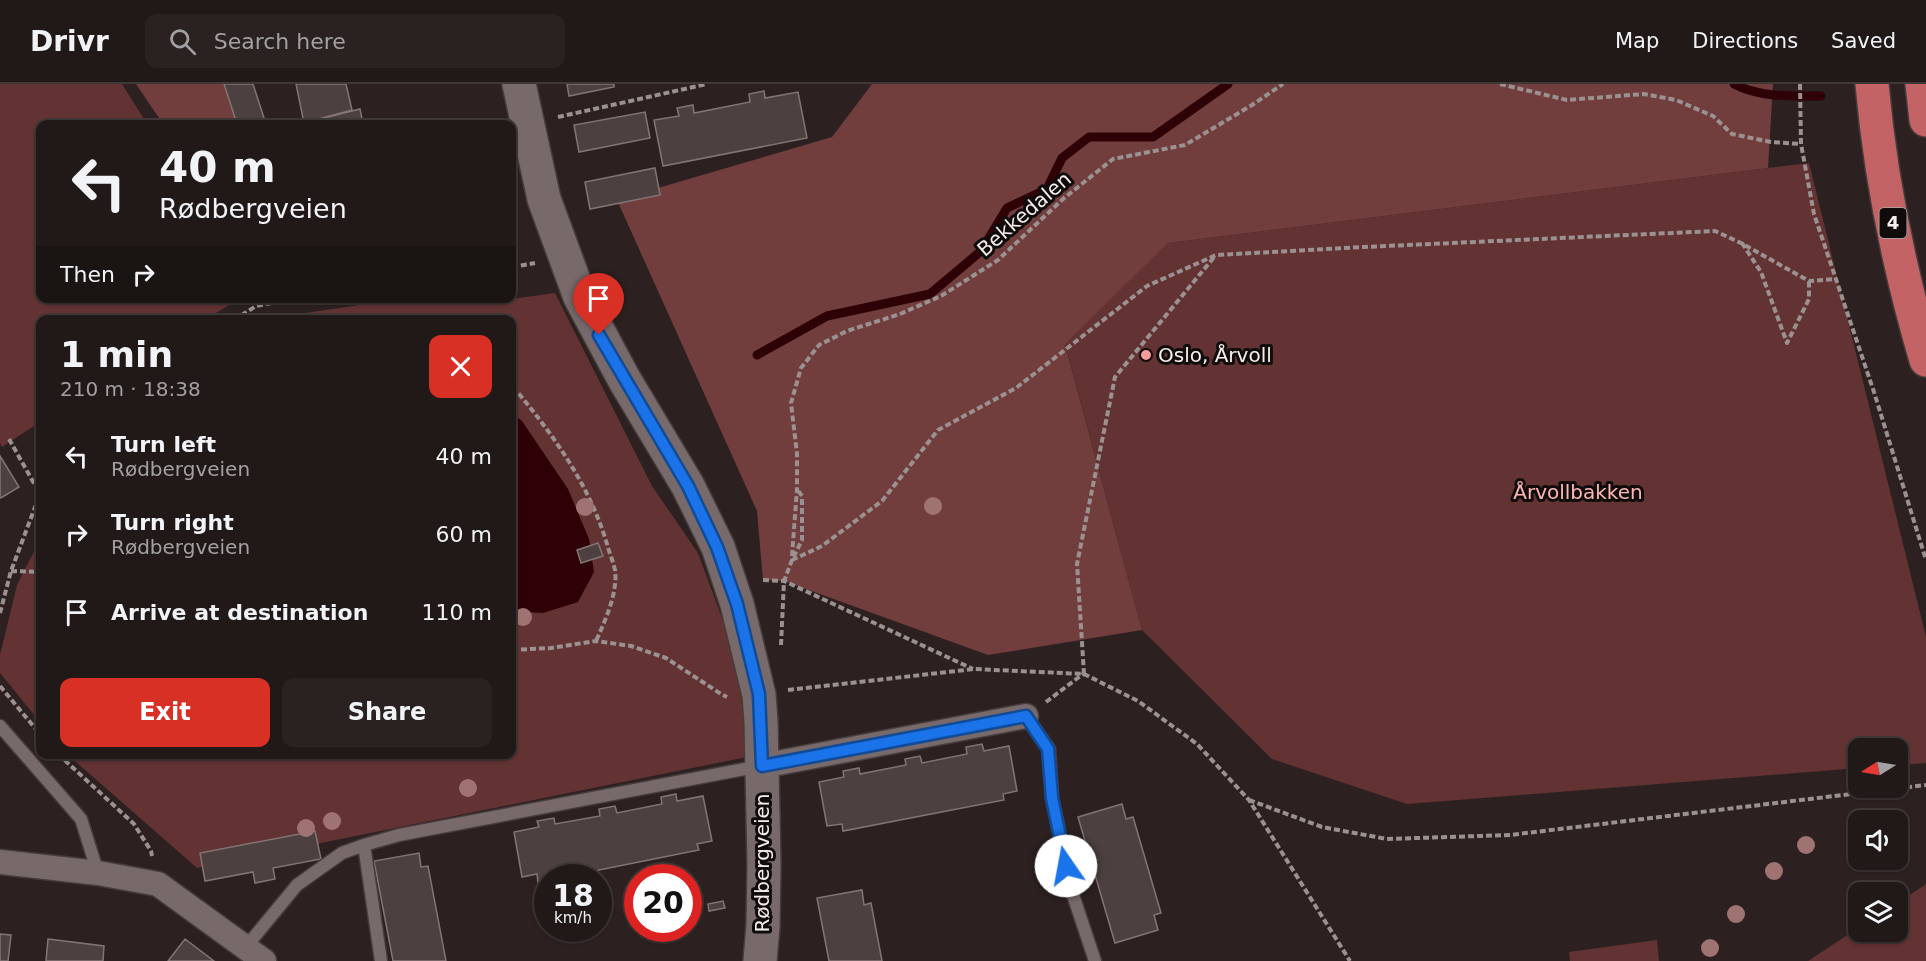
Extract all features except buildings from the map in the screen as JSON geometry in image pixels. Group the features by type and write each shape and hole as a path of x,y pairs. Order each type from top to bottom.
{"highway":[{"name":"4","path":"1872,84 1875,121 1889,203 1906,283 1926,360"},
{"path":"1922,84 1926,120"}],"street":[{"name":"Rødbergveien","path":"519,84 544,199 580,297 624,379 688,486 717,547 737,604 759,694 764,806 763,926 760,961"},
{"name":"Rødbergveien","path":"762,766 1026,716"},
{"path":"0,862 98,873 158,884 254,954"}],"lane":[{"path":"1026,716 1048,749 1052,798 1069,878 1095,961"},
{"path":"0,726 81,819 98,873"},
{"path":"254,954 297,885 342,853 399,835 762,766"},
{"path":"364,845 381,961"}],"path":[{"path":"548,120 707,84"},
{"name":"Bekkedalen","path":"792,560 797,489 791,403 801,368 819,345 847,331 900,314 941,296 998,260 1063,199 1113,159 1185,145 1283,84"},
{"path":"1500,84 1567,100 1644,94 1676,100 1713,116 1732,134 1771,142 1801,144"},
{"path":"1800,84 1801,144 1814,214 1874,392 1926,560"},
{"path":"781,647 784,581 792,560 822,546 882,501 938,430 1016,388 1147,286 1216,255 1715,231 1809,281 1837,279"},
{"path":"1741,243 1761,272 1786,343 1809,299 1809,281"},
{"path":"1084,674 1077,564 1115,377 1216,255"},
{"path":"516,266 542,262"},
{"path":"242,315 256,306 271,303"},
{"path":"516,390 547,428 582,482 601,525 615,572 610,612 596,641"},
{"path":"9,439 36,487"},
{"name":"Bekkedalen","path":"792,560 802,540 802,496 797,489"},
{"path":"0,613 11,571 36,505"},
{"path":"11,571 36,572"},
{"path":"763,580 784,581 974,669"},
{"path":"516,650 551,648 596,641 631,646 666,658 721,694 735,699"},
{"path":"778,691 974,669 1084,674 1138,701 1197,744 1249,800 1350,961"},
{"path":"1026,716 1084,674"},
{"path":"0,686 36,729"},
{"path":"63,759 134,824 151,851 158,884"},
{"path":"1249,800 1322,827 1387,839 1510,835 1926,785"}],"green space":[{"path":"0,84 122,84 144,120 36,120 36,303 232,303 213,315 36,315 36,425 2,447 0,443"},
{"name":"Årvollbakken","path":"1809,163 1926,637 1926,763 1908,764 1908,738 1848,738 1848,769 1407,804 1272,759 1142,630 1065,343 1168,243"},
{"path":"555,293 652,486 698,553 732,645 752,756 197,868 73,759 516,759 516,315 293,315 372,303 516,303 516,298"},
{"path":"36,548 36,717 0,673 0,655 17,585"},
{"path":"1926,884 1926,961 1808,961 1848,935 1848,942 1908,942 1908,896"},
{"path":"1657,940 1659,961 1570,961 1569,952"}],"shaded area":[{"path":"136,84 231,84 242,120 160,120"},
{"path":"872,84 1773,84 1768,168 1168,243 1065,344 1142,630 988,655 784,581 763,580 757,511 617,200 832,137"},
{"path":"516,416 522,421 568,489 589,539 594,572 578,602 543,613 516,611"}],"waterway":[{"path":"757,355 827,316 930,294 981,251 1007,208 1047,189 1062,158 1089,137 1153,137 1228,84"},
{"path":"1734,84 1766,94 1821,96"}],"place":[{"name":"Oslo, Årvoll","path":"1146,355"}],"route":[{"path":"599,335 688,486 717,547 737,604 759,694 762,766 1026,716 1048,749 1052,798 1066,866"}]}
